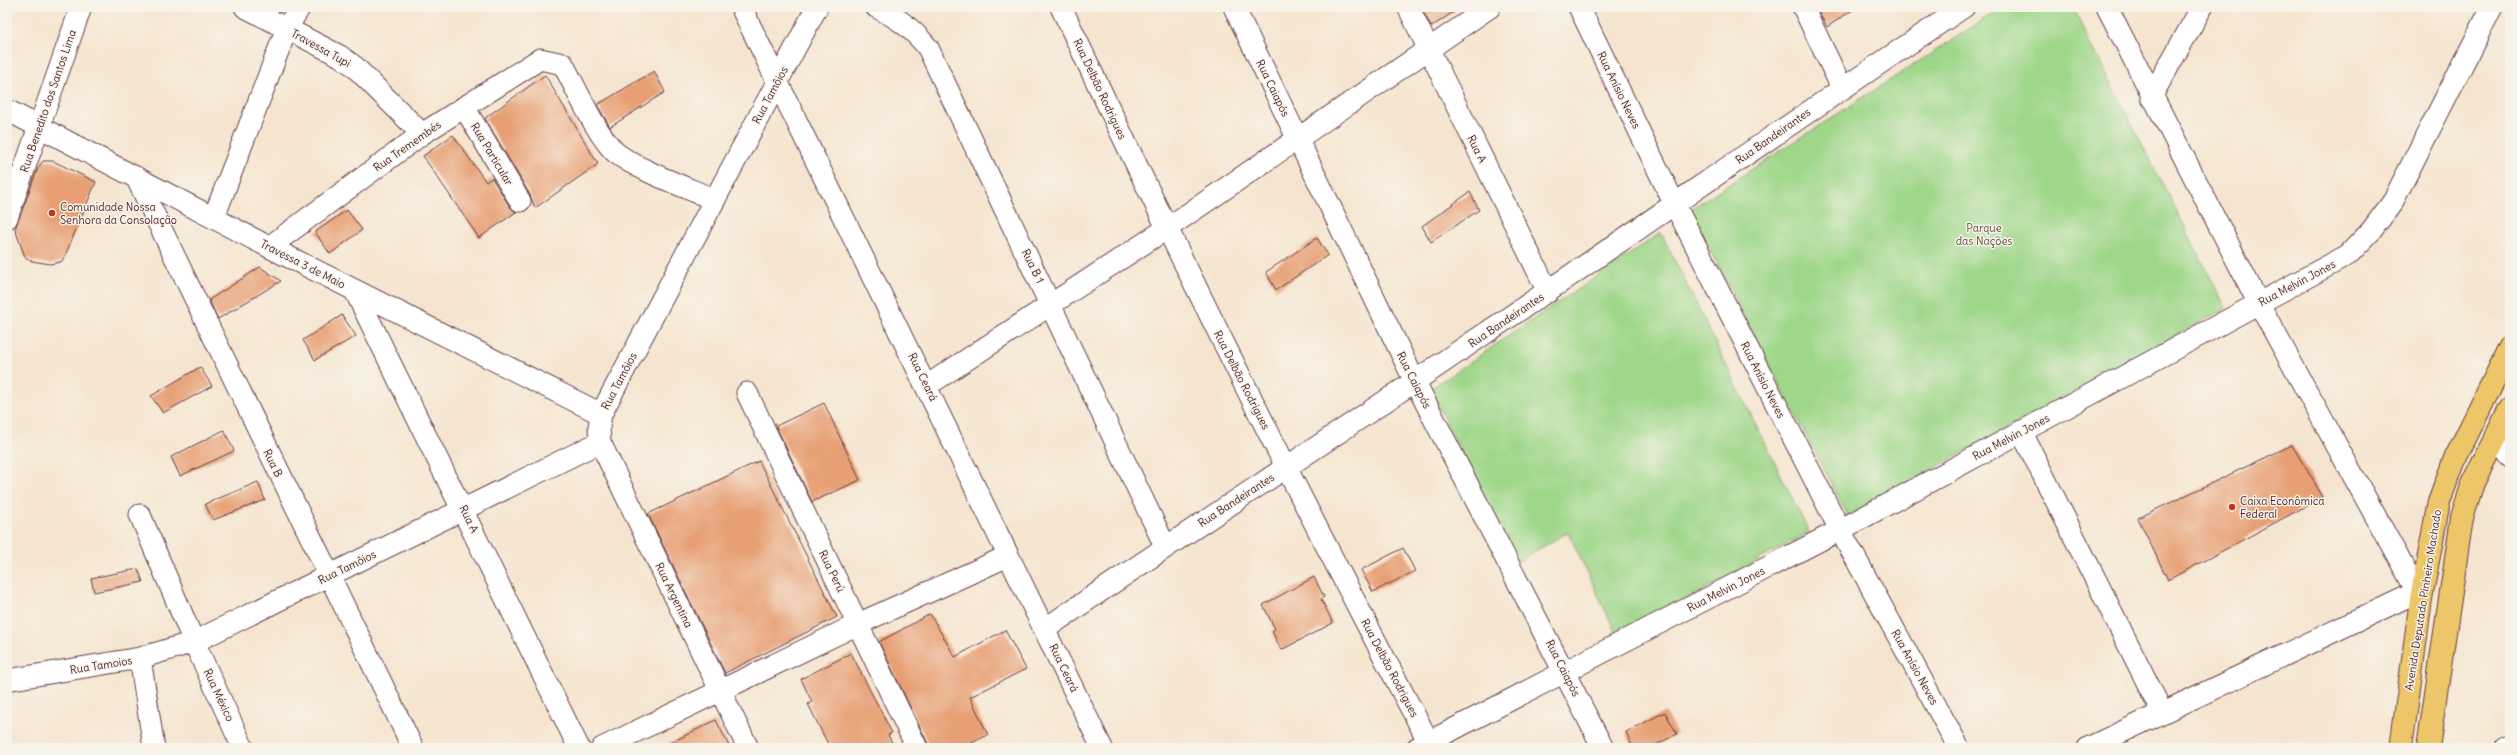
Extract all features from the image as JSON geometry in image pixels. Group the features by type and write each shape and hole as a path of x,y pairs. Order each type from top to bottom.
{"main road":[{"name":"Avenida Deputado Pinheiro Machado","path":"2401,748 2419,596 2434,524 2446,481 2510,347"},
{"path":"2428,748 2462,517 2473,483 2510,408"}],"street":[{"name":"Rua Benedito dos Santos Lima","path":"7,218 81,7"},
{"name":"Travessa Tupi","path":"245,7 287,28 354,66 422,134"},
{"path":"214,217 287,28 300,7"},
{"name":"Rua Ceará","path":"741,7 928,386 1008,556 1102,748"},
{"name":"Rua Tamôios","path":"194,642 600,442 599,427 601,414 817,7"},
{"name":"Rua B 1","path":"876,7 896,17 915,31 928,48 1051,303 1165,546"},
{"name":"Rua Delbão Rodrigues","path":"1061,7 1166,229 1426,746"},
{"name":"Rua Caiapós","path":"1234,7 1415,382 1604,748"},
{"name":"Rua A","path":"1408,7 1548,292"},
{"path":"928,386 1051,303 1166,229 1428,48 1490,7"},
{"name":"Rua Anísio Neves","path":"1579,7 1675,205 1840,530 1959,748"},
{"path":"1803,7 1842,88"},
{"name":"Rua Bandeirantes","path":"1045,629 1165,546 1286,468 1548,292 1842,88 1964,7"},
{"path":"2088,748 2162,712 2419,596 2259,304 2151,97 2107,7"},
{"path":"2151,97 2202,7"},
{"name":"Rua Melvin Jones","path":"1426,746 1565,672 1840,530 2348,255 2371,231 2392,203 2492,7"},
{"name":"Rua Tremembés","path":"269,247 422,134 540,59 552,60 563,64 603,137 616,152 632,162 715,200"},
{"name":"Rua Particular","path":"464,107 520,201"},
{"name":"Travessa 3 de Maio","path":"7,110 136,176 269,247 601,414"},
{"name":"Rua B","path":"136,176 328,576 413,748"},
{"name":"Rua A","path":"356,291 580,748"},
{"name":"Rua Perú","path":"747,393 917,748"},
{"path":"2021,431 2162,712"},
{"path":"2495,436 2510,458"},
{"name":"Rua Argentina","path":"600,442 748,748"},
{"name":"Rua México","path":"140,515 194,642 243,748"},
{"path":"602,748 858,624 1008,556"},
{"name":"Rua Tamoios","path":"7,680 140,658 194,642"},
{"path":"140,658 154,748"},
{"path":"2506,748 2510,746"}],"green space":[{"name":"Parque das Nações","path":"2003,7 2072,7 2226,308 1848,516 1689,210"},
{"path":"1661,233 1809,532 1618,637 1568,532 1515,563 1430,389"}],"building":[{"path":"1421,7 1461,7 1431,27"},
{"path":"1816,7 1857,7 1827,27"},
{"path":"654,71 665,92 610,127 597,105"},
{"path":"545,75 598,164 535,208 530,195 485,118"},
{"path":"453,135 486,182 492,178 510,207 516,212 479,238 423,156"},
{"name":"Comunidade Nossa Senhora da Consolação","path":"43,161 53,161 96,182 64,258 61,262 50,264 32,261 25,257 15,229 38,168"},
{"path":"1470,192 1479,210 1431,242 1422,226"},
{"path":"347,210 362,230 330,254 315,232"},
{"path":"1317,238 1328,255 1276,290 1266,272"},
{"path":"260,267 281,281 218,319 209,300"},
{"path":"342,315 356,336 315,360 303,340"},
{"path":"200,367 212,386 163,413 151,396"},
{"path":"824,403 860,480 812,502 776,426"},
{"path":"224,430 234,451 180,476 171,457"},
{"name":"Caixa Econômica Federal","path":"2292,445 2323,497 2168,580 2138,518"},
{"path":"759,461 837,617 725,673 648,514"},
{"path":"258,482 265,500 213,520 205,504"},
{"path":"1403,548 1415,571 1373,592 1361,570"},
{"path":"138,569 143,582 94,592 91,578"},
{"path":"1314,577 1324,597 1321,599 1333,623 1281,650 1272,631 1275,629 1263,605"},
{"path":"930,614 955,657 1005,630 1026,669 970,697 988,735 961,748 930,748 879,642"},
{"path":"851,653 892,733 888,735 895,748 830,748 808,704 812,702 801,679"},
{"path":"1665,712 1677,734 1650,748 1633,748 1626,732"},
{"path":"716,720 730,748 660,748"}],"place":[{"name":"Comunidade Nossa Senhora da Consolação","path":"52,213"},
{"name":"Caixa Econômica Federal","path":"2232,507"}]}
